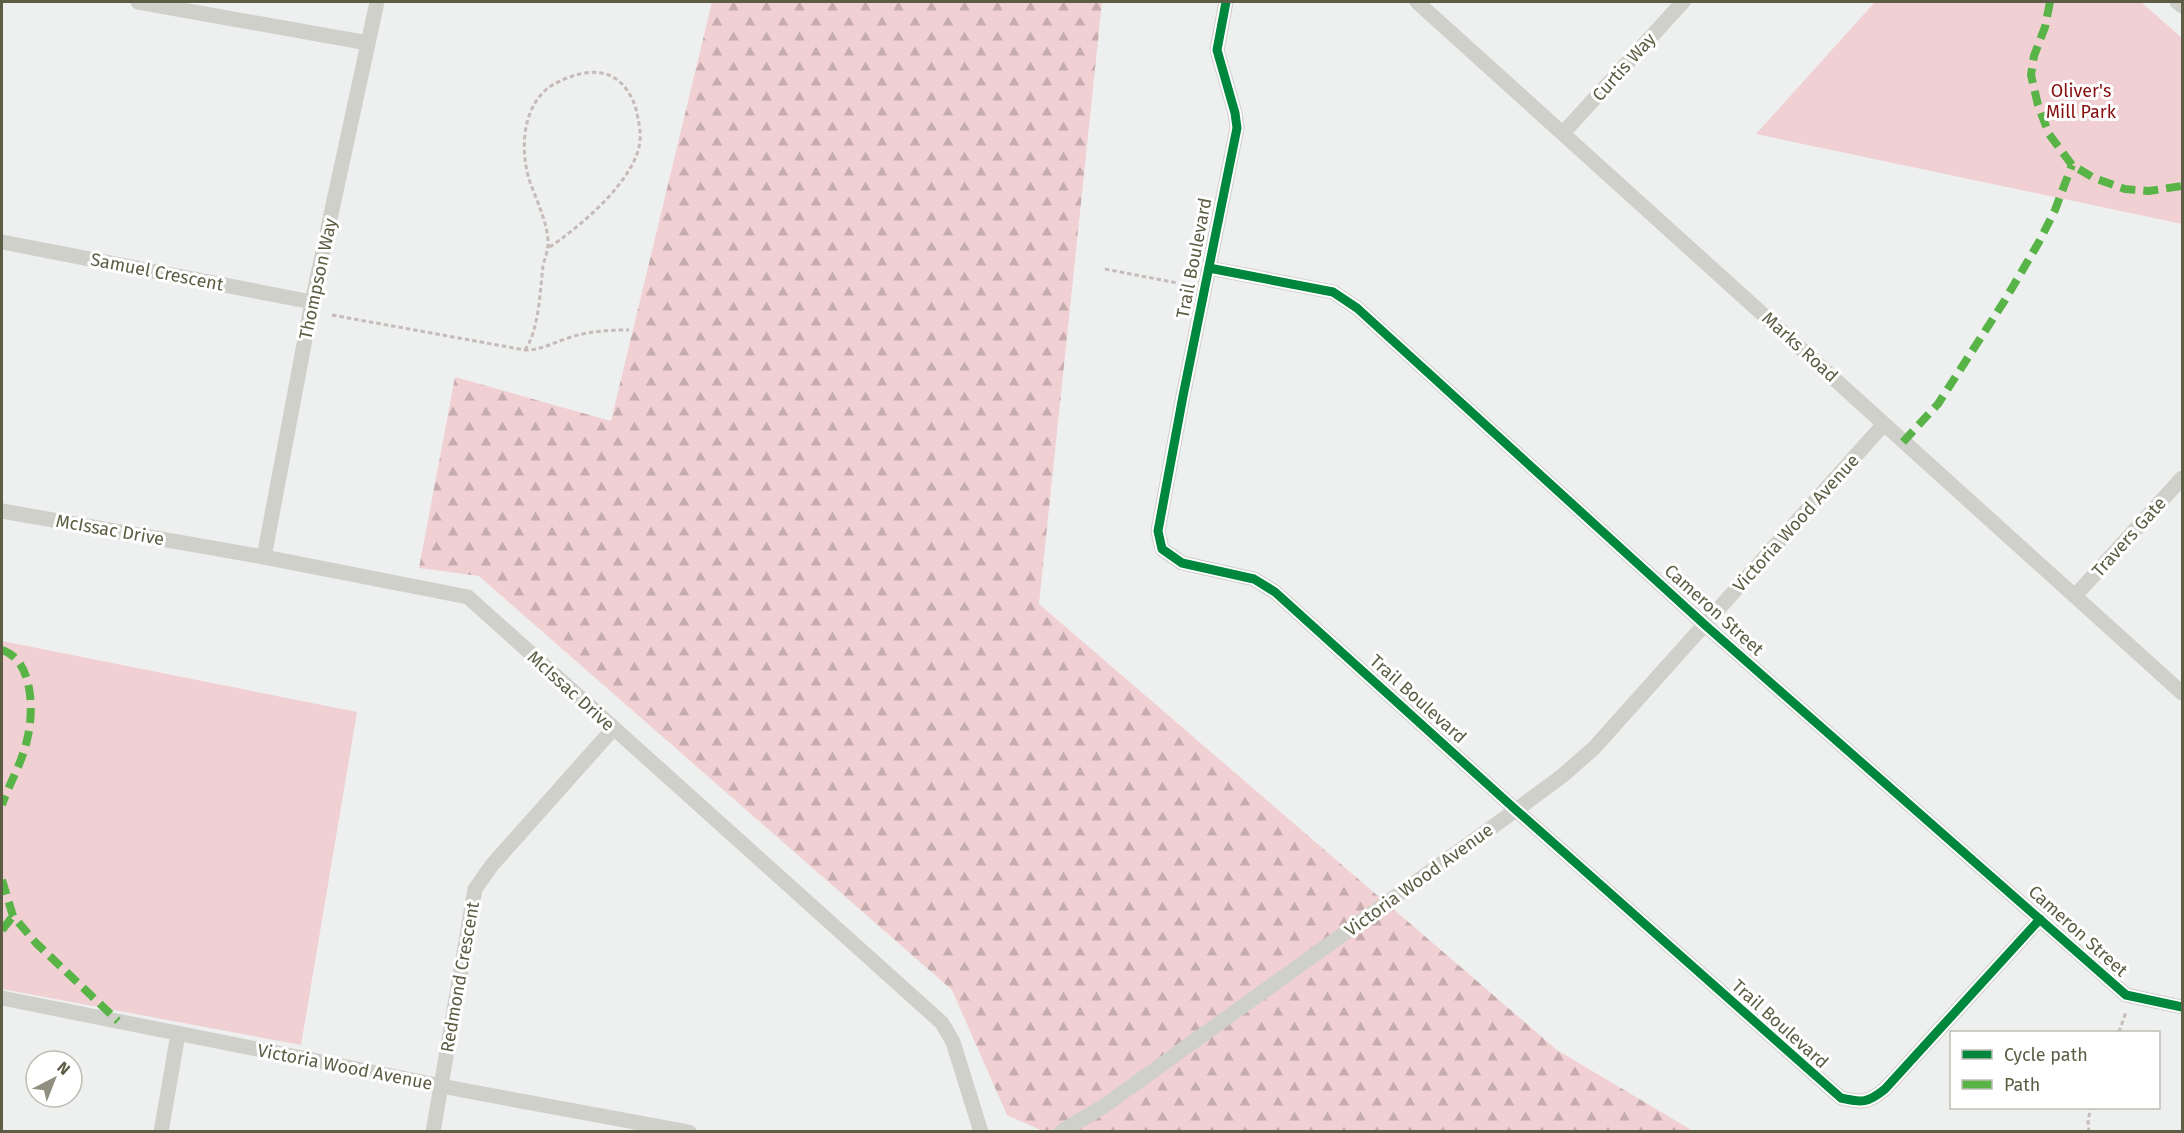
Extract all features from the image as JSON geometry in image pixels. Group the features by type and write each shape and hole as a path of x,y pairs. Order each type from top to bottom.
{"street":[{"path":"138,2 368,43"},
{"name":"Thompson Way","path":"264,557 312,302 377,2"},
{"name":"Trail Boulevard","path":"1226,2 1217,50 1237,128 1158,531 1162,549 1182,563 1254,579 1275,592 1516,810 1841,1098 1861,1102 1874,1098 1885,1089 2040,919"},
{"name":"Marks Road","path":"1417,2 1564,132 2182,693"},
{"name":"Curtis Way","path":"1564,132 1683,2"},
{"path":"2177,2 2182,6"},
{"name":"Samuel Crescent","path":"2,242 312,302"},
{"name":"Cameron Street","path":"1209,268 1333,292 1357,308 1706,625 2126,995 2182,1006"},
{"name":"Victoria Wood Avenue","path":"1061,1131 1104,1106 1562,776 1594,748 1884,424"},
{"name":"Travers Gate","path":"2075,596 2182,478"},
{"name":"McIssac Drive","path":"2,515 264,557 468,597 942,1023 953,1042 981,1131"},
{"name":"Redmond Crescent","path":"432,1131 475,889 492,865 613,729"},
{"name":"Victoria Wood Avenue","path":"2,998 441,1086 689,1131"},
{"path":"161,1131 178,1034"}],"path":[{"path":"525,350 534,327 548,248 544,214 530,179 525,159 524,144 530,113 536,99 557,82 587,72 608,75 624,86 633,99 640,139 638,150 632,166 605,200 582,222 548,248"},
{"path":"1105,269 1188,285"},
{"path":"332,315 525,350 549,346 582,334 606,330 629,330"},
{"path":"2119,1031 2133,996"},
{"path":"2089,1131 2091,1109"}],"green space":[{"path":"712,2 1102,2 1039,604 1557,1050 1693,1131 1045,1132 1007,1115 952,990 479,576 419,568 455,377 611,421"},
{"name":"Oliver's Mill Park","path":"1875,2 2141,2 2182,38 2182,224 1756,134"},
{"path":"2,641 357,712 301,1045 2,989"}],"marked path":[{"path":"2050,2 2045,27 2034,56 2031,75 2038,105 2049,134 2072,165 2094,178 2125,189 2149,191 2182,186"},
{"path":"1903,442 1938,404 2005,300 2055,210 2072,165"},
{"path":"2,650 13,656 20,664 26,676 31,702 25,749 2,805"},
{"path":"2,880 13,916 36,943 118,1021"},
{"path":"2,930 13,916"}],"cycle path":[{"path":"1226,2 1217,50 1237,128 1158,531 1162,549 1182,563 1254,579 1275,592 1516,810 1841,1098 1864,1101 1885,1089 2040,919"},
{"path":"1209,268 1333,292 1357,308 1705,625 2126,995 2182,1007"}]}
